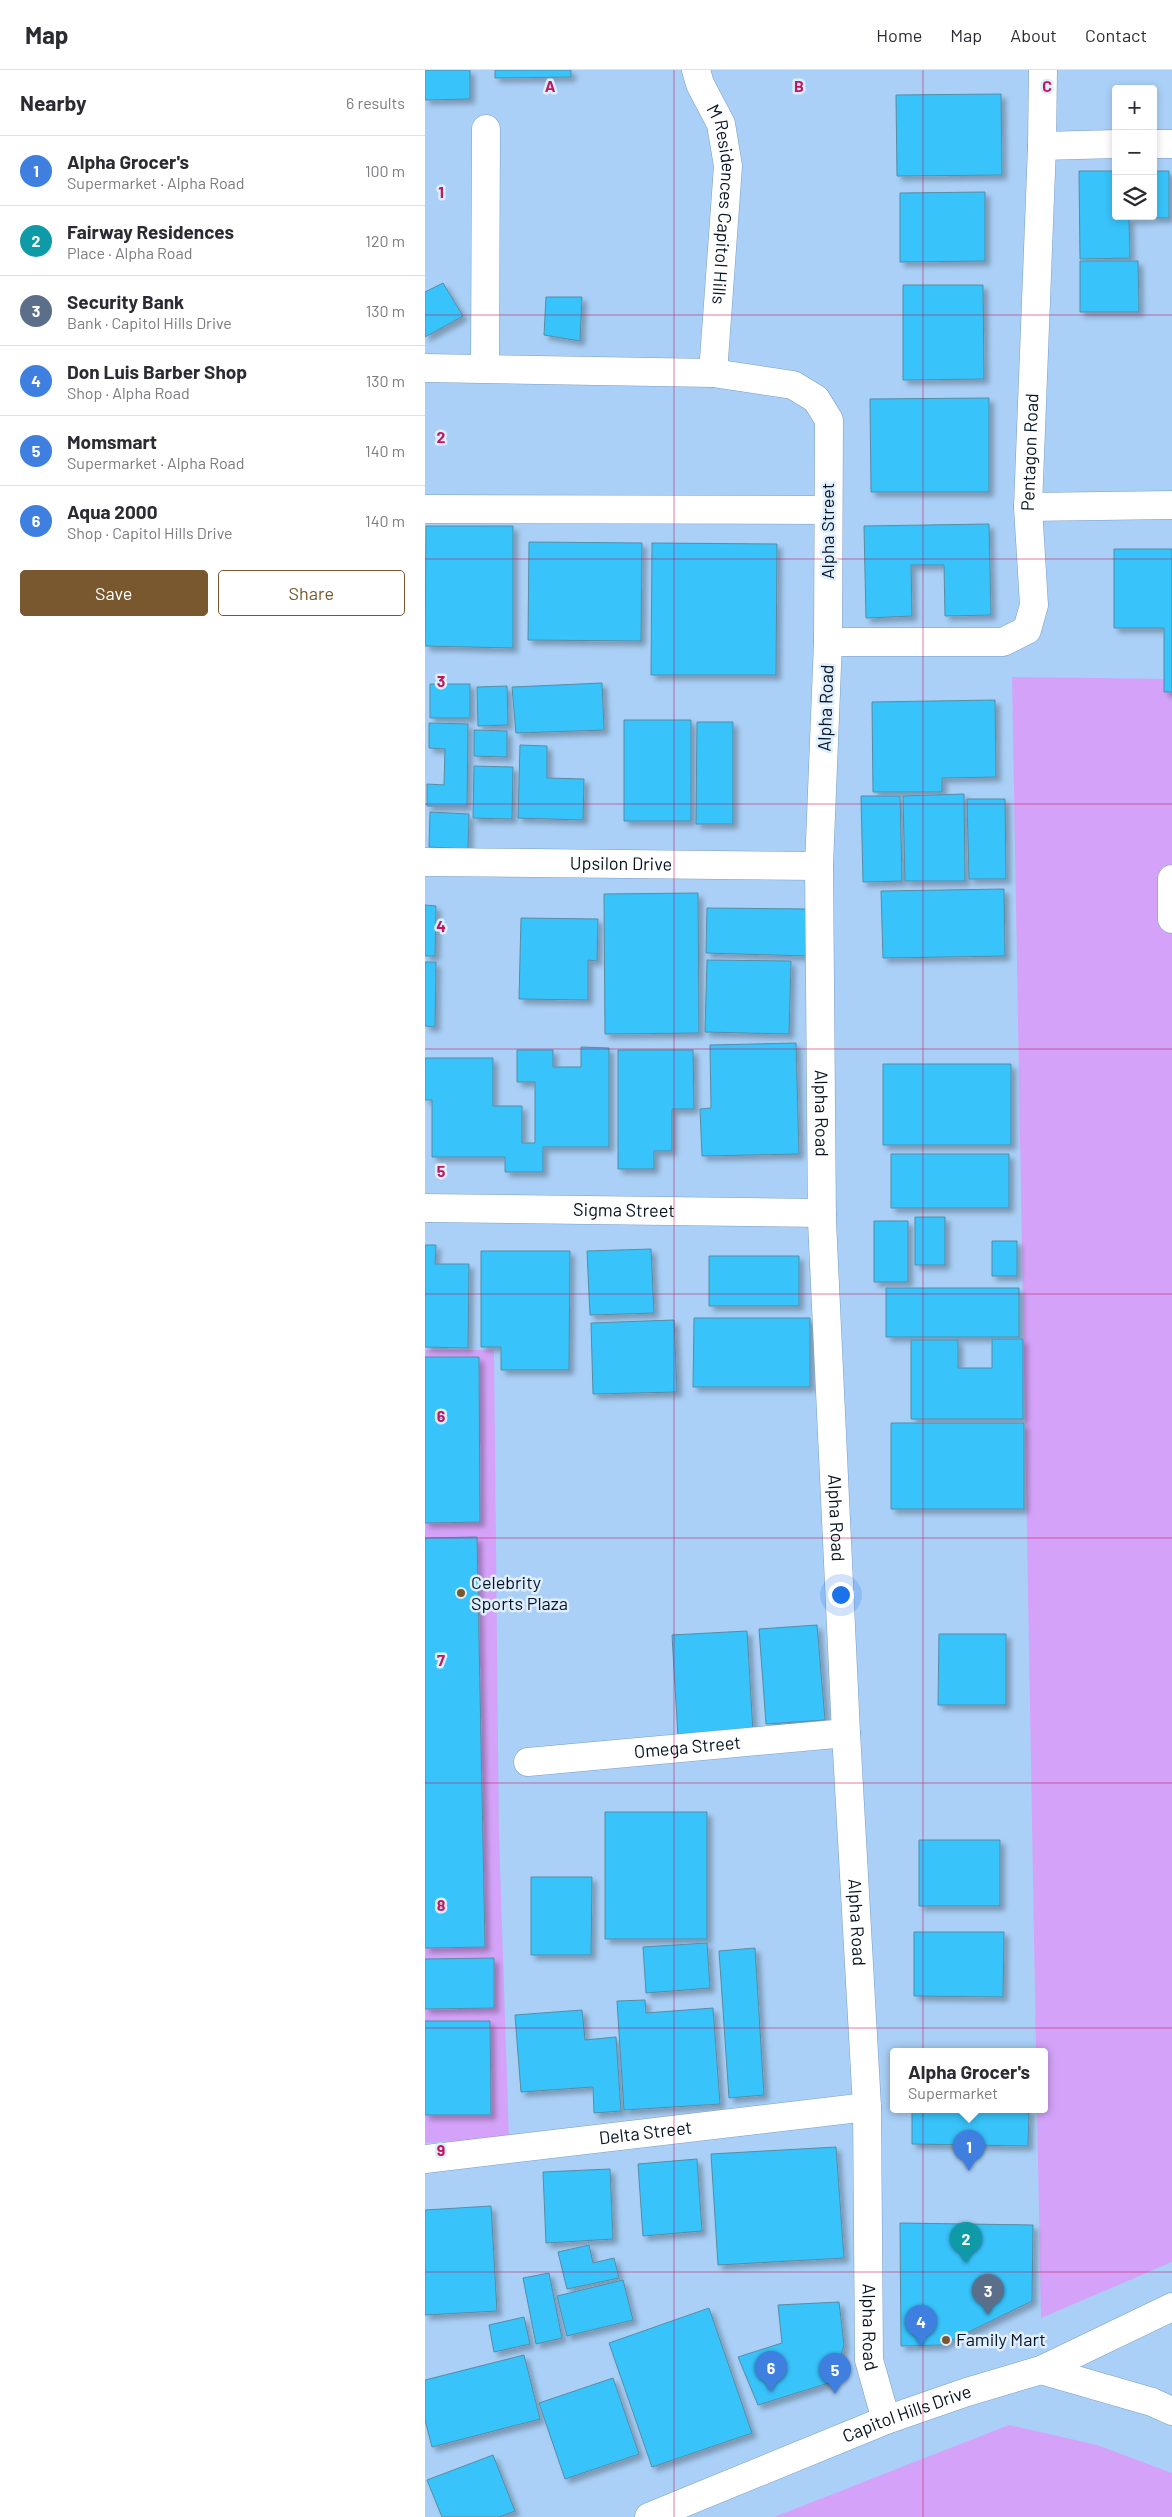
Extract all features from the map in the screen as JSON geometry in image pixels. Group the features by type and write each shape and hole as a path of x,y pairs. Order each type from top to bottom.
{"street":[{"name":"M Residences Capitol Hills","path":"696,70 721,124 729,166 713,373"},
{"name":"Pentagon Road","path":"829,642 1003,642 1027,630 1035,605 1028,508 1042,146 1043,70"},
{"path":"485,368 486,129"},
{"path":"1042,146 1112,144"},
{"path":"1157,144 1172,144"},
{"path":"425,368 713,373"},
{"name":"Alpha Street","path":"713,373 793,385 816,399 829,420 827,510 829,642"},
{"path":"1028,508 1172,505"},
{"path":"425,509 827,510"},
{"name":"Alpha Road","path":"829,642 819,866 822,1212 846,1734 867,2107 869,2360 886,2420"},
{"name":"Upsilon Drive","path":"425,862 819,866"},
{"path":"1172,879 1172,919"},
{"name":"Sigma Street","path":"425,1208 822,1212"},
{"name":"Omega Street","path":"528,1762 846,1734"},
{"name":"Delta Street","path":"425,2159 867,2107"},
{"name":"Capitol Hills Drive","path":"649,2517 886,2420 1041,2370 1172,2307"},
{"path":"1041,2370 1151,2402 1172,2411"}],"shaded area":[{"path":"1012,677 1172,679 1172,2262 1041,2318 1037,2113 1048,2113 1048,2048 1036,2048"},
{"name":"Celebrity Sports Plaza","path":"425,1350 494,1350 499,1836 509,2138 425,2143"},
{"path":"1009,2425 1097,2445 1172,2473 1172,2517 774,2517"}],"building":[{"path":"425,70 470,70 470,99 425,100"},
{"path":"495,70 571,70 571,77 495,78"},
{"path":"1001,94 1002,175 897,176 896,95"},
{"path":"1079,171 1112,171 1112,220 1129,220 1130,258 1080,259"},
{"path":"1157,171 1169,171 1169,218 1157,218"},
{"path":"985,192 985,261 900,262 900,193"},
{"path":"1080,261 1138,261 1139,312 1080,312"},
{"path":"443,283 463,316 425,337 425,292"},
{"path":"903,285 983,285 984,379 903,380"},
{"path":"546,297 582,297 580,341 544,335"},
{"path":"989,398 989,492 871,492 870,399"},
{"path":"989,524 991,615 945,616 944,565 911,565 912,616 866,618 864,526"},
{"path":"426,526 513,526 513,648 425,646"},
{"path":"529,542 642,543 641,641 528,640"},
{"path":"652,543 777,544 776,675 651,675"},
{"path":"1114,549 1172,549 1172,692 1164,692 1164,628 1114,628"},
{"path":"602,683 604,730 516,733 512,687"},
{"path":"430,684 470,684 470,718 430,718"},
{"path":"507,686 508,725 478,726 477,687"},
{"path":"995,700 996,777 942,778 942,792 873,792 872,702"},
{"path":"624,720 691,720 691,821 624,821"},
{"path":"697,722 733,722 733,824 696,824"},
{"path":"429,723 468,724 467,806 427,806 427,784 444,785 445,749 429,748"},
{"path":"474,730 507,731 507,757 474,756"},
{"path":"520,745 547,746 547,778 584,779 583,820 518,818"},
{"path":"474,766 513,767 512,819 473,818"},
{"path":"964,794 965,881 905,881 903,796"},
{"path":"861,796 900,796 902,881 863,882"},
{"path":"967,799 1005,799 1006,879 969,879"},
{"path":"430,812 469,814 468,849 429,847"},
{"path":"1004,889 1005,956 883,958 881,891"},
{"path":"698,893 699,1033 605,1034 604,894"},
{"path":"425,905 436,906 435,956 425,956"},
{"path":"707,908 808,909 808,956 706,953"},
{"path":"521,918 598,919 597,961 588,960 588,1000 519,999"},
{"path":"707,960 791,961 789,1034 705,1032"},
{"path":"425,962 436,962 435,1027 425,1026"},
{"path":"796,1043 799,1154 702,1156 700,1109 711,1108 710,1045"},
{"path":"581,1047 609,1048 609,1147 543,1147 543,1172 505,1172 505,1157 432,1157 432,1100 425,1100 425,1058 493,1058 493,1106 522,1106 522,1143 535,1143 535,1082 517,1082 517,1050 553,1050 553,1067 581,1067"},
{"path":"618,1050 693,1050 694,1109 672,1109 672,1151 654,1151 654,1169 618,1169"},
{"path":"883,1064 1011,1064 1011,1145 883,1145"},
{"path":"891,1154 1009,1154 1009,1208 891,1208"},
{"path":"915,1217 945,1217 945,1265 915,1265"},
{"path":"874,1221 908,1221 908,1282 874,1282"},
{"path":"992,1241 1017,1241 1017,1276 992,1276"},
{"path":"425,1245 436,1245 435,1264 469,1264 468,1348 425,1347"},
{"path":"651,1249 654,1313 590,1315 587,1251"},
{"path":"481,1251 570,1251 569,1370 501,1370 501,1347 481,1347"},
{"path":"709,1256 799,1256 799,1306 709,1306"},
{"path":"886,1288 1019,1288 1019,1337 886,1337"},
{"path":"694,1318 810,1318 810,1387 693,1387"},
{"path":"674,1320 677,1392 593,1394 591,1323"},
{"path":"992,1339 1023,1339 1023,1419 911,1419 911,1340 958,1340 958,1368 992,1368"},
{"path":"425,1357 479,1357 480,1522 425,1523"},
{"path":"891,1423 1024,1423 1024,1509 891,1509"},
{"path":"477,1537 485,1947 425,1948 425,1538"},
{"path":"817,1625 825,1720 766,1724 759,1629"},
{"path":"747,1631 753,1732 678,1737 672,1635"},
{"path":"939,1634 1006,1634 1006,1705 938,1705"},
{"path":"605,1812 707,1812 707,1939 605,1939"},
{"path":"919,1840 1000,1840 1000,1906 919,1906"},
{"path":"531,1877 592,1877 591,1955 531,1955"},
{"path":"914,1932 1004,1932 1003,1997 914,1996"},
{"path":"707,1943 710,1988 646,1993 643,1947"},
{"path":"755,1948 764,2095 729,2098 719,1951"},
{"path":"494,1958 494,2008 425,2009 425,1959"},
{"path":"645,2000 646,2013 713,2008 720,2104 624,2110 617,2001"},
{"path":"582,2010 585,2040 616,2037 621,2111 594,2113 593,2087 521,2092 515,2015"},
{"path":"425,2021 490,2021 491,2115 425,2115"},
{"path":"912,2113 1029,2113 1028,2146 912,2144"},
{"path":"836,2147 844,2258 718,2265 711,2154"},
{"path":"697,2159 702,2231 643,2236 638,2164"},
{"path":"610,2169 613,2239 546,2243 543,2172"},
{"path":"491,2206 497,2311 425,2315 425,2210"},
{"path":"900,2223 1033,2225 1032,2301 942,2345 901,2346"},
{"path":"589,2245 593,2263 614,2258 619,2278 567,2289 558,2252"},
{"path":"549,2273 562,2338 536,2344 523,2278"},
{"path":"623,2280 633,2320 567,2336 557,2296"},
{"path":"839,2302 844,2345 832,2382 758,2405 738,2357 782,2343 778,2305"},
{"path":"709,2308 752,2433 652,2467 609,2343"},
{"path":"524,2317 530,2344 494,2352 489,2325"},
{"path":"524,2355 540,2419 432,2447 425,2420 425,2380"},
{"path":"613,2378 639,2454 565,2479 539,2403"},
{"path":"493,2455 515,2511 499,2517 442,2517 427,2480"}],"place":[{"name":"Celebrity Sports Plaza","path":"461,1593"},
{"name":"Alpha Grocer's","path":"969,2171"},
{"name":"Fairway Residences","path":"966,2263"},
{"name":"Security Bank","path":"988,2315"},
{"name":"Family Mart","path":"946,2340"},
{"name":"Don Luis Barber Shop","path":"921,2346"},
{"name":"Aqua 2000","path":"771,2392"},
{"name":"Momsmart","path":"835,2394"}]}
